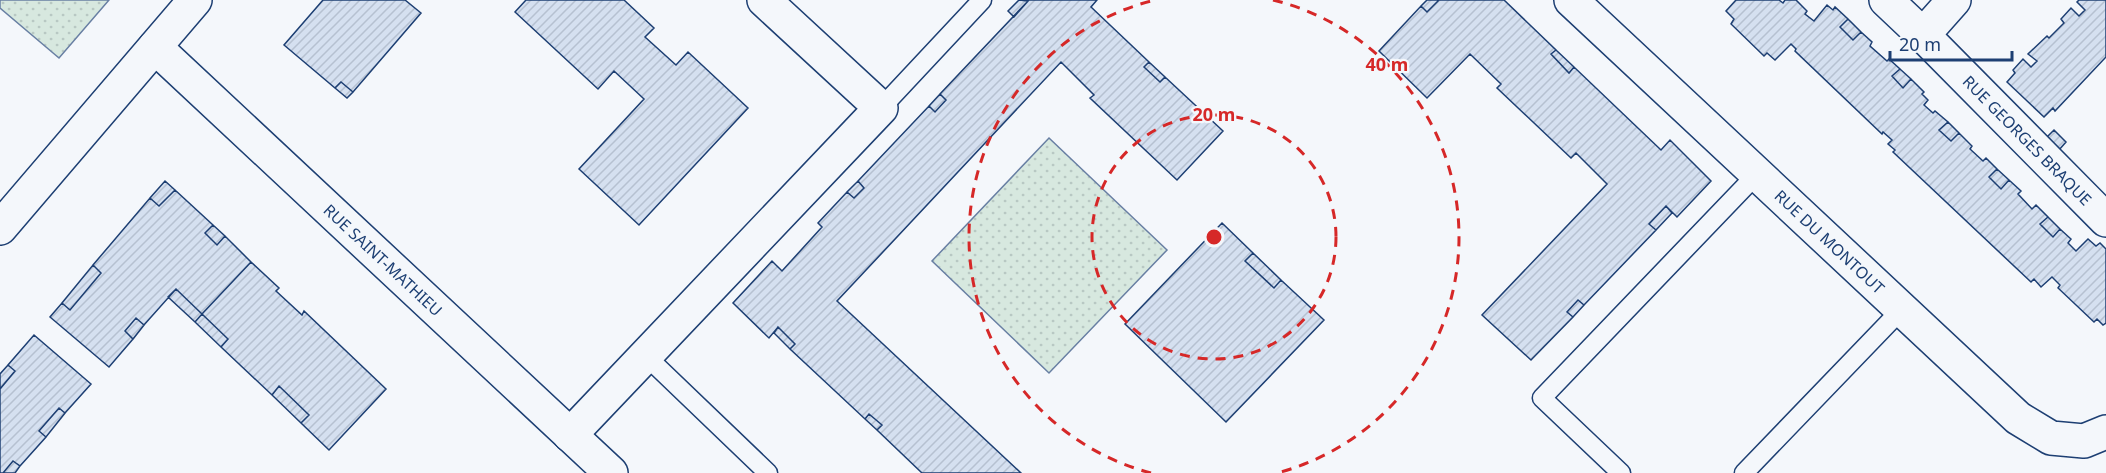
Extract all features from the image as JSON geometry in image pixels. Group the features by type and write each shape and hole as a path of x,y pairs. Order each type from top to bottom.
{"street":[{"path":"0,228 195,0"},
{"path":"570,435 881,108 764,0"},
{"name":"RUE DU MONTOUT","path":"1571,0 2018,418 2051,438 2084,441 2106,432"},
{"name":"RUE GEORGES BRAQUE","path":"1886,0 2106,220"},
{"path":"1923,35 1954,0"},
{"name":"RUE SAINT-MATHIEU","path":"155,47 611,473"}],"lane":[{"path":"881,108 982,0"},
{"path":"1621,473 1542,398 1756,175"},
{"path":"1744,473 1901,310"},
{"path":"645,355 768,473"}],"shaded area":[{"path":"0,0 109,0 59,58 0,8"},
{"path":"1049,138 1167,250 1049,373 932,261"}],"building":[{"path":"323,0 405,0 421,13 353,92 341,82 335,88 284,45"},
{"path":"526,0 624,0 654,28 645,37 676,65 688,52 748,108 639,225 579,169 644,99 614,71 598,89 515,12"},
{"path":"1019,0 1028,1 1014,17 1008,11"},
{"path":"1027,0 1097,0 1091,7 1149,62 1144,67 1160,82 1165,77 1223,131 1177,180 1090,98 1094,95 1061,62 837,301 1021,473 922,473 877,430 882,425 869,414 865,419 790,349 795,344 778,327 769,338 733,303 772,261 782,271 822,227 818,223 847,192 854,198 864,188 858,181 929,106 935,112 946,100 940,94"},
{"path":"1427,0 1439,0 1427,12 1421,6"},
{"path":"1439,0 1504,0 1556,50 1551,54 1569,73 1574,67 1661,150 1670,140 1711,181 1677,217 1666,206 1649,224 1656,230 1584,305 1578,300 1567,312 1573,317 1531,360 1482,315 1607,184 1576,153 1571,158 1497,88 1501,84 1470,54 1427,98 1379,51 1421,6 1427,12"},
{"path":"1736,0 1779,0 1783,3 1785,0 1796,0 1807,11 1805,14 1814,21 1827,5 1833,10 1835,7 1848,19 1840,27 1853,40 1861,32 1872,42 1870,46 1900,69 1892,76 1903,88 1911,79 1924,92 1922,94 1928,100 1924,105 1948,122 1939,130 1951,141 1959,133 1972,146 1970,149 1983,161 1986,158 1997,169 1989,177 2001,189 2009,180 2021,191 2018,194 2032,209 2036,205 2048,217 2040,224 2053,237 2060,229 2071,239 2068,243 2076,251 2088,239 2096,246 2100,243 2106,249 2106,323 2103,325 2097,319 2094,322 2058,288 2060,285 2052,277 2041,287 2034,279 2031,282 1893,152 1895,150 1888,144 1892,140 1883,132 1882,134 1795,51 1796,49 1791,44 1775,60 1767,53 1764,56 1731,24 1734,19 1726,11"},
{"path":"2079,0 2106,0 2106,57 2055,111 2053,108 2044,117 2007,82 2015,73 2013,70 2023,59 2031,67 2037,61 2028,54 2064,23 2061,19 2071,8 2079,16 2085,10 2077,2"},
{"path":"1848,19 1861,32 1853,40 1840,27"},
{"path":"1556,50 1574,67 1569,73 1551,54"},
{"path":"1149,62 1165,77 1160,82 1144,67"},
{"path":"1900,69 1911,79 1903,88 1892,76"},
{"path":"341,82 353,92 347,98 335,88"},
{"path":"940,94 946,100 935,112 929,106"},
{"path":"1948,122 1959,133 1951,141 1939,130"},
{"path":"2054,130 2066,142 2059,150 2046,138"},
{"path":"1997,169 2009,180 2001,189 1989,177"},
{"path":"165,181 175,190 159,206 150,198"},
{"path":"858,181 864,188 854,198 847,192"},
{"path":"175,190 213,225 205,233 217,245 225,236 251,262 202,314 176,289 144,325 136,318 125,331 133,339 109,367 50,317 62,303 70,310 101,273 93,265 150,198 159,206"},
{"path":"1666,206 1672,213 1656,230 1649,224"},
{"path":"2048,217 2060,229 2053,237 2040,224"},
{"path":"1222,223 1253,253 1245,261 1274,288 1281,280 1324,320 1226,422 1125,324"},
{"path":"213,225 225,236 217,245 205,233"},
{"path":"1253,253 1281,280 1274,288 1245,261"},
{"path":"251,262 279,288 276,291 302,315 304,311 386,389 329,450 301,423 309,415 279,386 272,395 221,347 228,339 202,314"},
{"path":"93,265 101,273 70,310 62,303"},
{"path":"176,289 202,314 195,322 168,297"},
{"path":"1578,300 1584,305 1573,317 1567,312"},
{"path":"202,314 228,339 221,347 195,322"},
{"path":"136,318 144,325 133,339 125,331"},
{"path":"778,327 795,344 790,349 774,333"},
{"path":"34,335 91,384 65,413 59,408 39,431 46,437 20,466 13,461 3,473 0,473 0,389 15,371 8,365"},
{"path":"8,365 15,371 0,389 0,374"},
{"path":"279,386 309,415 301,423 272,395"},
{"path":"59,408 65,413 46,437 39,431"},
{"path":"869,414 882,425 877,430 865,419"},
{"path":"13,461 20,466 15,473 3,473"}]}
